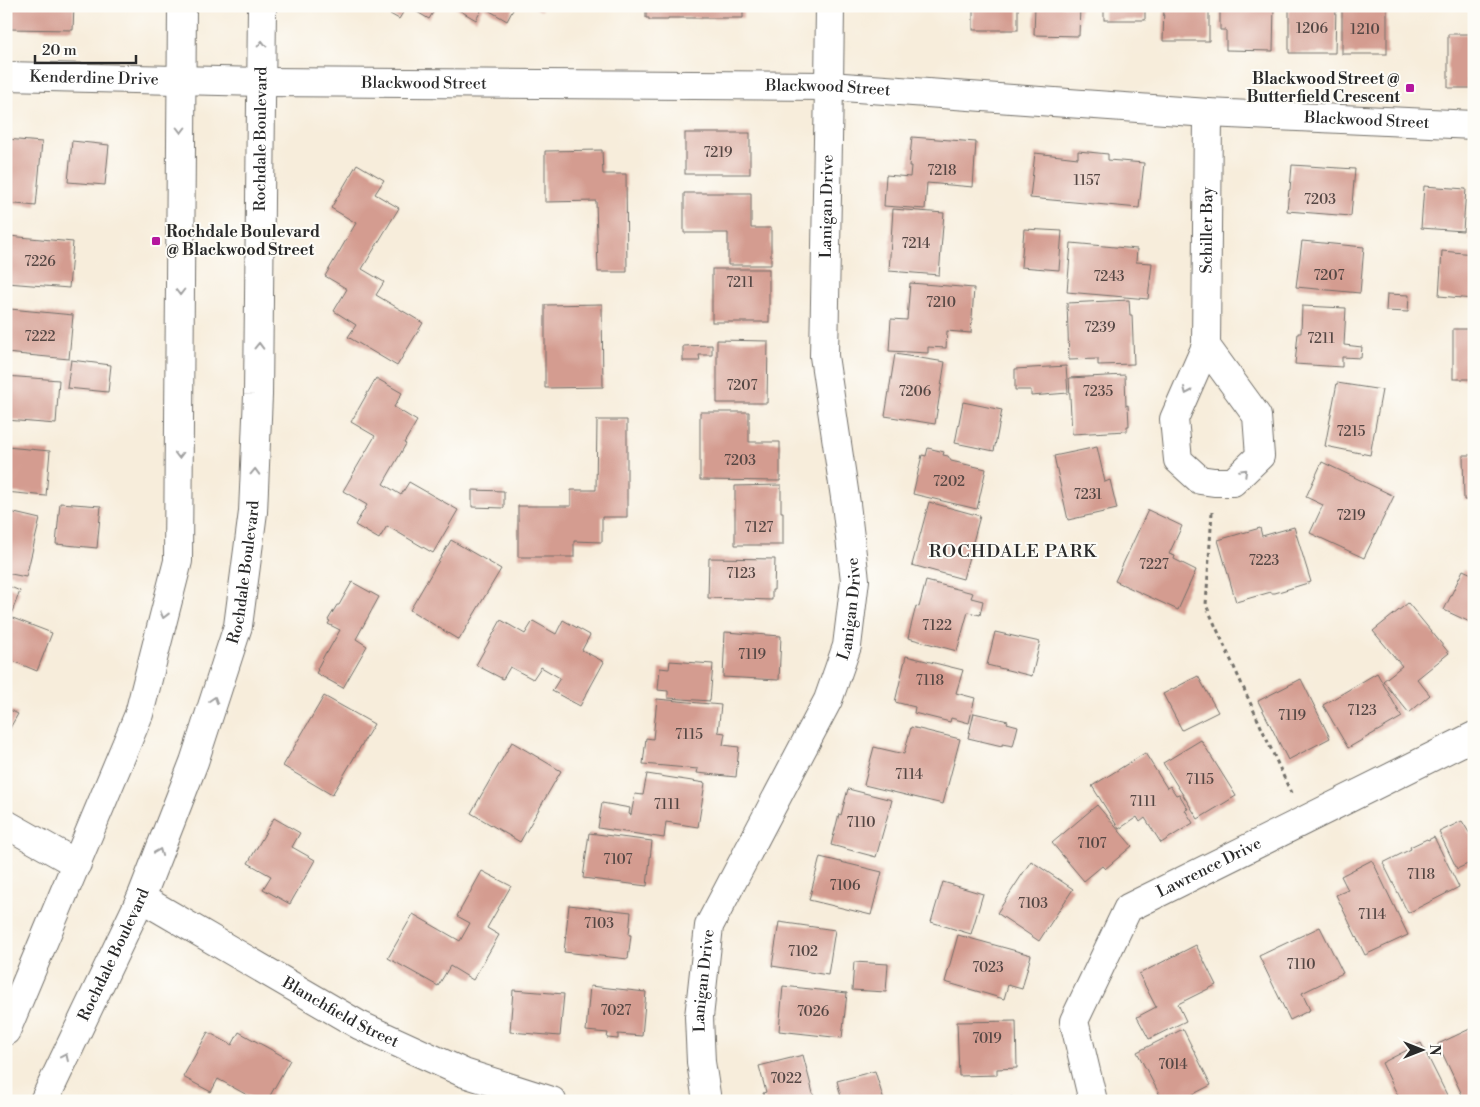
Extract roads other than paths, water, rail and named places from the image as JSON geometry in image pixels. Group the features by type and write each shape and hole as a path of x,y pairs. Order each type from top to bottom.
{"street":[{"path":"6,1031 139,714 178,561 182,6"},
{"name":"Rochdale Boulevard","path":"44,1101 141,898 194,762 238,626 253,512 255,473 258,395 262,6"},
{"name":"Lanigan Drive","path":"707,1101 701,1062 698,1017 709,926 828,700 848,646 855,580 846,504 824,356 830,6"},
{"name":"Kenderdine Drive","path":"6,76 182,81"},
{"name":"Blackwood Street","path":"182,81 830,86 1208,113 1474,124"},
{"name":"Schiller Bay","path":"1206,346 1257,416 1260,456 1233,482 1200,480 1178,460 1174,419 1206,346 1208,113"},
{"name":"Lawrence Drive","path":"1093,1101 1074,1021 1128,908 1474,736"},
{"path":"6,824 77,864"},
{"name":"Blanchfield Street","path":"141,898 359,1025 464,1073 552,1101"}],"place":[{"name":"Blackwood Street @ Butterfield Crescent","path":"1410,88"},
{"name":"Rochdale Boulevard @ Blackwood Street","path":"156,241"}],"district":[{"name":"ROCHDALE PARK","path":"1013,551"}]}
